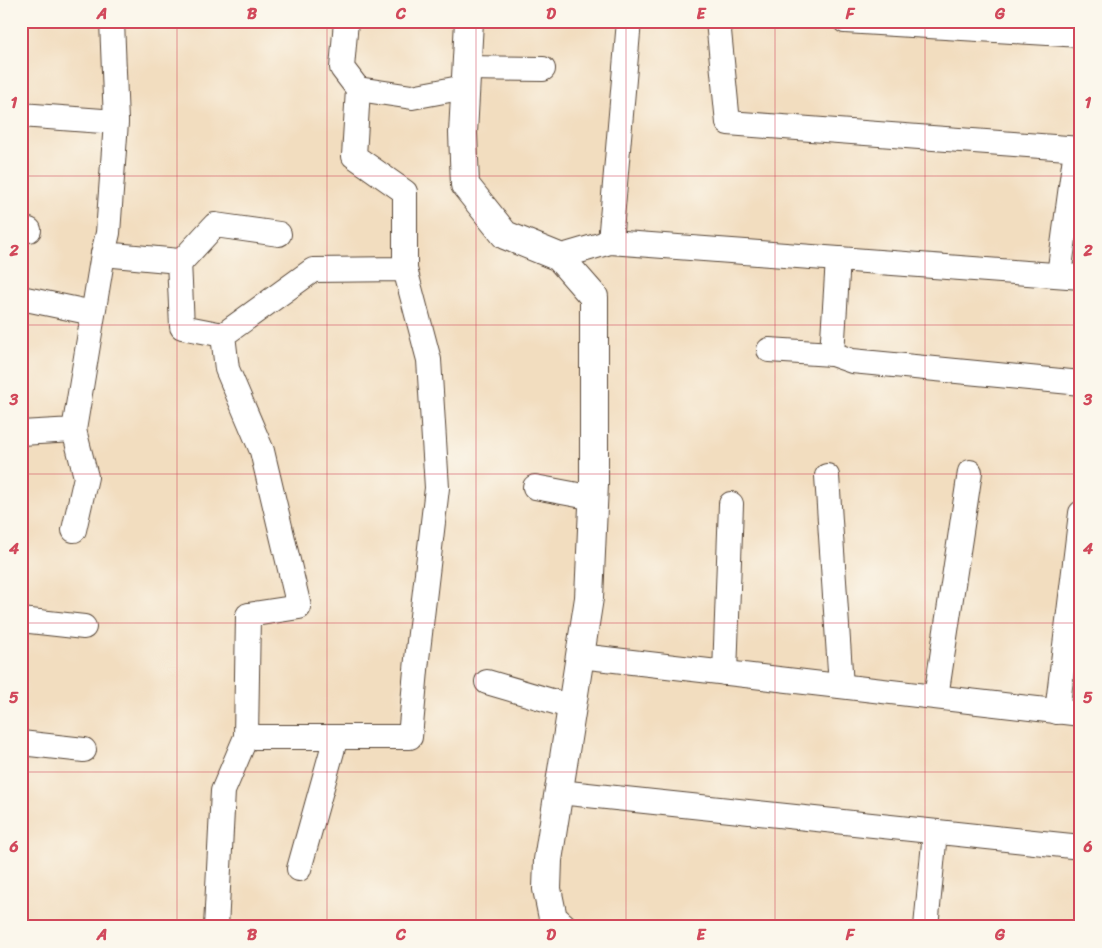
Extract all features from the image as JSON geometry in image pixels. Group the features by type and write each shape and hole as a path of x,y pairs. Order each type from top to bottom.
{"main road":[{"path":"469,21 463,133 465,185 505,235 559,257 594,297 594,498 589,598 548,860 548,889 554,924"}],"street":[{"path":"74,530 86,477 74,430 108,233 116,122 112,21"},
{"path":"346,21 342,68 358,88 412,97 466,78 543,69"},
{"path":"610,242 629,21"},
{"path":"559,257 610,242 1070,276 1078,149 728,122 718,21"},
{"path":"845,21 1081,35"},
{"path":"246,737 410,737 437,488 429,360 405,269 405,192 354,156 358,88"},
{"path":"21,115 116,122"},
{"path":"179,264 215,225 279,234"},
{"path":"103,254 179,261 182,327 223,335 313,270 405,269"},
{"path":"832,354 838,259"},
{"path":"21,298 94,313"},
{"path":"216,927 223,792 246,737 248,615 299,607 262,451 227,369 223,335"},
{"path":"769,350 832,354 852,360 1081,383"},
{"path":"21,433 74,430"},
{"path":"936,698 970,472"},
{"path":"827,476 841,686"},
{"path":"535,487 594,498"},
{"path":"725,673 731,504"},
{"path":"1057,712 1081,513"},
{"path":"21,620 84,627"},
{"path":"580,656 1081,714"},
{"path":"487,682 572,707"},
{"path":"298,869 336,737"},
{"path":"21,743 84,750"},
{"path":"559,792 1081,847"},
{"path":"926,927 935,832"}]}
